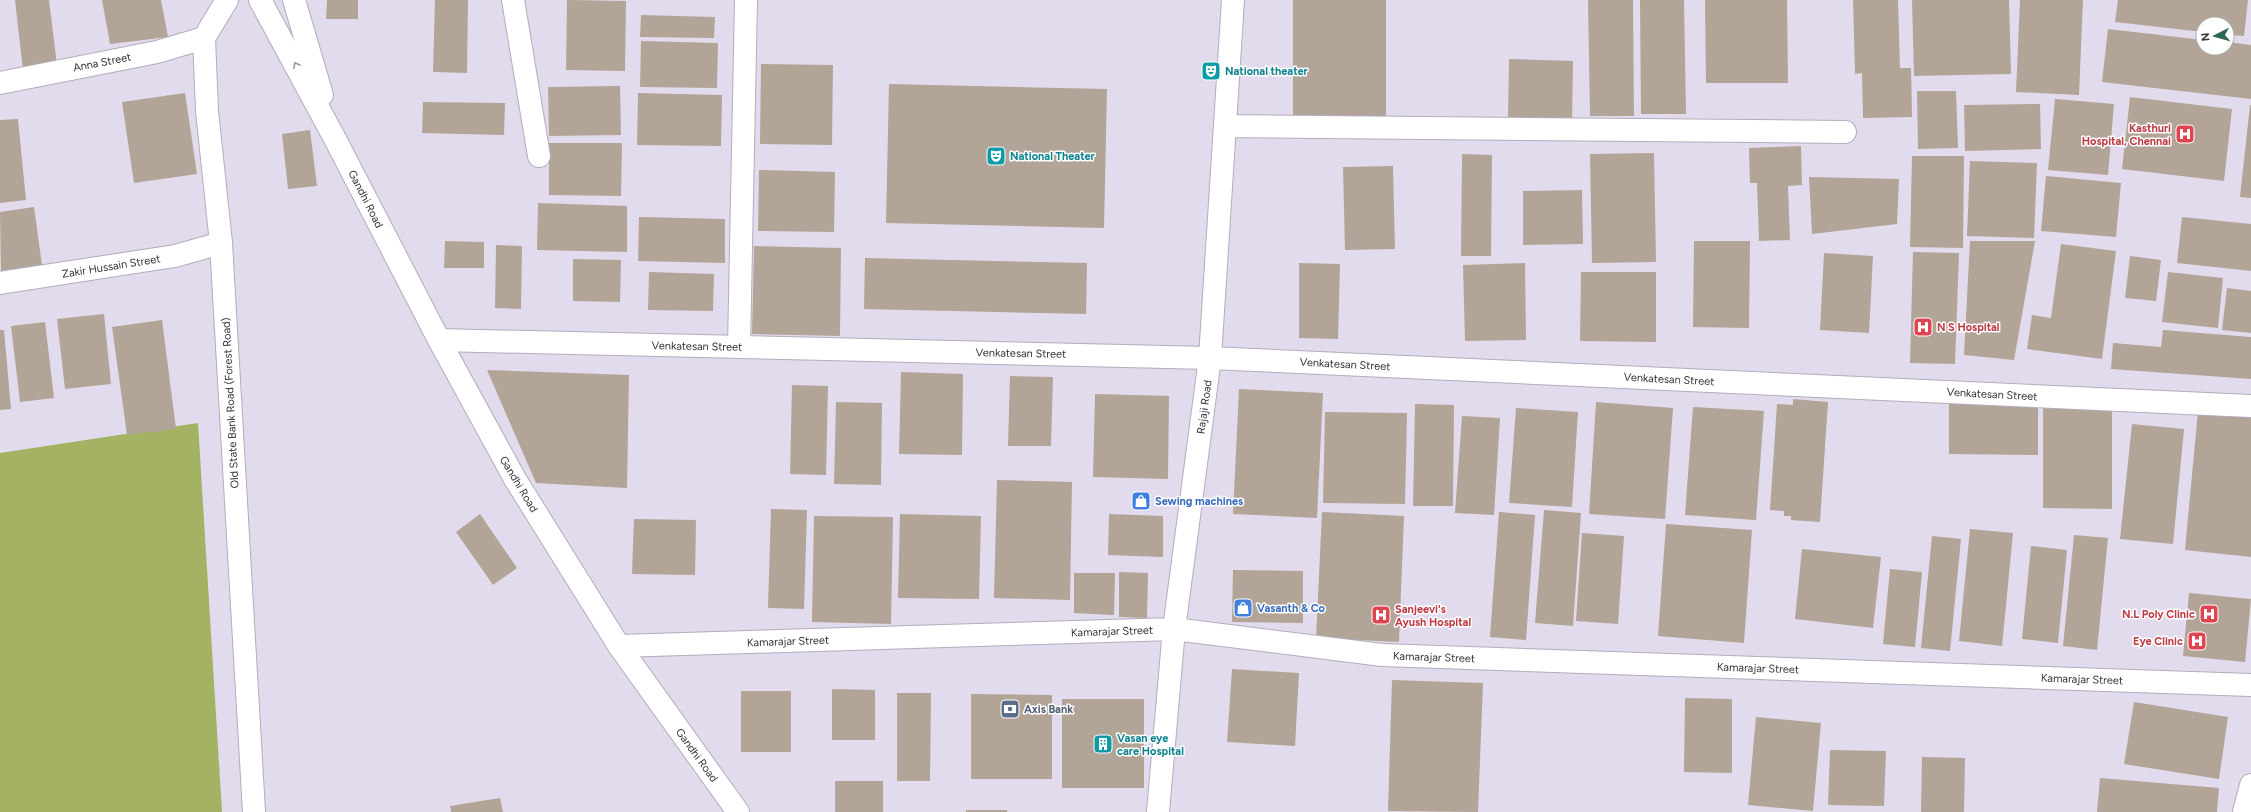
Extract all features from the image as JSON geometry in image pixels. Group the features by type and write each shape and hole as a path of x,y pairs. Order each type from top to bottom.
{"street":[{"path":"204,38 227,0"},
{"name":"Gandhi Road","path":"260,0 334,136 439,340 515,479 619,646 738,812"},
{"name":"Gandhi Road","path":"294,0 334,136"},
{"path":"513,0 539,156"},
{"path":"739,347 746,0"},
{"name":"Rajaji Road","path":"1158,812 1174,629 1210,358 1233,0"},
{"name":"Anna Street","path":"0,83 157,52 204,38"},
{"name":"Old State Bank Road (Forest Road)","path":"204,38 207,112 220,243 254,812"},
{"path":"1226,126 1845,132"},
{"name":"Zakir Hussain Street","path":"0,283 175,256 220,243"},
{"name":"Venkatesan Street","path":"439,340 1210,358 2251,406"},
{"name":"Kamarajar Street","path":"619,646 1174,629 1382,655 2251,685"},
{"path":"2244,812 2251,785"}],"green space":[{"path":"198,423 222,812 0,812 0,453"}],"building":[{"path":"15,0 49,0 57,65 23,70"},
{"path":"102,0 161,0 168,37 110,44"},
{"path":"327,0 358,0 358,19 326,19"},
{"path":"435,0 468,0 467,73 433,72"},
{"path":"567,0 626,1 625,71 566,70"},
{"path":"1293,0 1386,0 1386,118 1293,118"},
{"path":"1588,0 1633,0 1634,116 1590,116"},
{"path":"1640,0 1684,0 1686,114 1641,114"},
{"path":"1705,0 1787,0 1788,83 1706,83"},
{"path":"1853,0 1898,0 1900,68 1911,68 1912,117 1863,118 1862,73 1855,74"},
{"path":"1912,0 2009,0 2011,74 1914,76"},
{"path":"2020,0 2083,0 2079,95 2016,92"},
{"path":"2118,0 2248,0 2244,36 2235,35 2235,16 2195,16 2195,31 2115,22"},
{"path":"641,15 715,17 714,38 640,37"},
{"path":"2108,29 2195,39 2195,56 2235,56 2235,43 2251,45 2251,99 2102,82"},
{"path":"641,41 718,43 717,88 640,87"},
{"path":"1509,59 1573,61 1572,122 1508,120"},
{"path":"761,64 833,65 832,145 760,144"},
{"name":"National Theater","path":"889,84 1107,89 1104,228 886,223"},
{"path":"620,86 621,135 549,136 548,87"},
{"path":"1917,91 1956,91 1958,148 1918,149"},
{"path":"185,93 197,174 134,183 122,102"},
{"path":"638,93 722,95 721,146 637,145"},
{"path":"2130,97 2232,109 2224,181 2122,169"},
{"path":"2055,99 2114,104 2108,175 2048,170"},
{"path":"423,102 505,103 504,135 422,133"},
{"path":"2040,104 2041,149 1965,151 1964,105"},
{"path":"2251,105 2251,198 2240,197"},
{"path":"18,119 26,200 0,203 0,120"},
{"path":"310,130 317,186 288,189 282,134"},
{"path":"549,143 622,143 621,196 549,195"},
{"path":"1801,146 1802,185 1788,186 1790,240 1759,241 1757,183 1750,183 1749,148"},
{"path":"1654,153 1656,262 1592,263 1590,154"},
{"path":"1462,154 1492,155 1491,256 1461,256"},
{"path":"1912,156 1964,156 1963,248 1910,247"},
{"path":"1970,161 2037,163 2034,238 1967,236"},
{"path":"1393,166 1395,249 1345,250 1343,167"},
{"path":"759,170 835,172 834,232 758,231"},
{"path":"2046,176 2121,183 2116,237 2041,231"},
{"path":"1809,177 1899,179 1897,224 1812,234"},
{"path":"1582,190 1583,244 1523,245 1523,191"},
{"path":"538,203 627,206 627,252 537,250"},
{"path":"34,207 42,265 1,271 0,212"},
{"path":"639,217 725,219 725,263 638,261"},
{"path":"2182,217 2251,224 2251,271 2177,263"},
{"path":"445,241 484,242 484,268 444,268"},
{"path":"1694,241 1750,241 1749,328 1693,327"},
{"path":"1970,241 2035,241 2014,360 1964,355"},
{"path":"2061,244 2116,251 2102,359 2027,349 2032,315 2051,318"},
{"path":"496,245 522,246 521,309 495,308"},
{"path":"754,246 841,248 840,336 752,334"},
{"path":"1913,252 1959,253 1955,364 1910,363"},
{"path":"1824,253 1873,256 1869,333 1820,330"},
{"path":"2130,256 2161,260 2156,301 2125,298"},
{"path":"865,258 1087,263 1086,314 864,309"},
{"path":"573,259 621,260 620,302 573,301"},
{"path":"1299,263 1340,264 1338,339 1299,338"},
{"path":"1525,263 1526,340 1465,341 1463,265"},
{"path":"649,272 714,274 713,311 648,310"},
{"path":"1581,272 1656,272 1656,342 1580,341"},
{"path":"2168,272 2223,278 2218,328 2162,322"},
{"path":"2227,288 2251,291 2251,333 2222,330"},
{"path":"104,314 111,384 65,389 57,319"},
{"path":"162,320 176,429 127,435 112,327"},
{"path":"45,322 54,398 20,402 11,326"},
{"path":"0,330 4,330 11,409 0,410"},
{"path":"2163,330 2251,337 2251,379 2111,369 2113,343 2161,347"},
{"path":"487,370 629,375 627,488 536,483"},
{"path":"901,372 963,374 962,455 899,454"},
{"path":"1010,376 1053,377 1051,446 1008,446"},
{"path":"792,385 828,386 826,475 790,474"},
{"path":"1239,389 1323,393 1317,518 1233,514"},
{"path":"1095,394 1169,396 1168,479 1093,477"},
{"path":"1793,399 1828,402 1820,522 1791,520 1791,516 1784,516 1784,511 1770,510 1777,404 1793,405"},
{"path":"1949,400 2038,401 2038,455 1949,454"},
{"path":"836,402 882,403 881,485 834,484"},
{"path":"1596,402 1673,408 1665,519 1589,514"},
{"path":"1415,404 1454,405 1453,506 1413,506"},
{"path":"2043,405 2112,405 2112,509 2043,508"},
{"path":"1693,407 1764,411 1756,520 1685,515"},
{"path":"1516,408 1578,412 1572,507 1509,503"},
{"path":"2198,411 2251,416 2251,557 2185,550"},
{"path":"1325,412 1407,413 1405,504 1323,503"},
{"path":"1462,416 1500,418 1494,515 1455,513"},
{"path":"2132,424 2184,429 2173,544 2120,539"},
{"path":"997,480 1072,482 1070,600 994,598"},
{"path":"771,509 807,510 804,609 768,608"},
{"path":"1544,510 1581,513 1573,626 1535,623"},
{"path":"1322,512 1404,516 1399,642 1316,638"},
{"path":"1499,512 1535,515 1526,640 1490,637"},
{"path":"480,514 517,568 493,585 456,532"},
{"path":"900,514 981,516 979,599 898,598"},
{"path":"1109,514 1163,516 1163,557 1108,555"},
{"path":"814,516 893,517 891,624 812,622"},
{"path":"634,519 696,520 695,575 632,574"},
{"path":"1666,524 1752,530 1744,643 1658,636"},
{"path":"1970,529 2013,533 2002,646 1959,641"},
{"path":"1582,533 1624,536 1618,624 1576,621"},
{"path":"2074,535 2108,538 2097,650 2063,646"},
{"path":"1932,536 1961,539 1950,651 1921,648"},
{"path":"2031,546 2067,550 2058,643 2022,639"},
{"path":"1802,549 1881,557 1873,628 1795,619"},
{"path":"1890,569 1922,572 1915,647 1883,644"},
{"path":"1233,570 1303,571 1303,623 1232,622"},
{"path":"1119,572 1148,573 1147,618 1119,617"},
{"path":"1074,573 1115,573 1114,615 1074,613"},
{"path":"2189,593 2251,599 2245,662 2183,656"},
{"path":"1232,669 1299,673 1295,746 1227,742"},
{"path":"1392,680 1483,683 1478,812 1388,811"},
{"path":"832,689 875,690 875,740 832,740"},
{"path":"741,691 791,691 791,752 741,752"},
{"path":"897,693 931,693 930,781 897,781"},
{"path":"971,694 1052,695 1052,779 971,779"},
{"path":"1685,698 1732,699 1732,773 1684,772"},
{"name":"Vasan eye care Hospital","path":"1062,699 1144,699 1144,788 1062,788"},
{"path":"2134,702 2228,717 2219,779 2124,764"},
{"path":"1756,717 1821,723 1813,811 1748,805"},
{"path":"1830,750 1886,751 1884,806 1828,805"},
{"path":"1922,757 1965,758 1964,812 1921,812"},
{"path":"2100,778 2219,788 2217,812 2097,812"},
{"path":"835,781 883,781 883,812 835,812"},
{"path":"500,798 503,812 451,812 450,806"},
{"path":"966,810 1007,810 1007,812 966,812"}],"place":[{"name":"National theater","path":"1211,71"},
{"name":"Kasthuri Hospital, Chennai","path":"2185,134"},
{"name":"National Theater","path":"996,156"},
{"name":"N S Hospital","path":"1923,327"},
{"name":"Sewing machines","path":"1141,501"},
{"name":"Vasanth & Co","path":"1243,608"},
{"name":"N.L Poly Clinic","path":"2209,614"},
{"name":"Sanjeevi's Ayush Hospital","path":"1381,615"},
{"name":"Eye Clinic","path":"2197,641"},
{"name":"Axis Bank","path":"1010,709"},
{"name":"Vasan eye care Hospital","path":"1103,744"}]}
